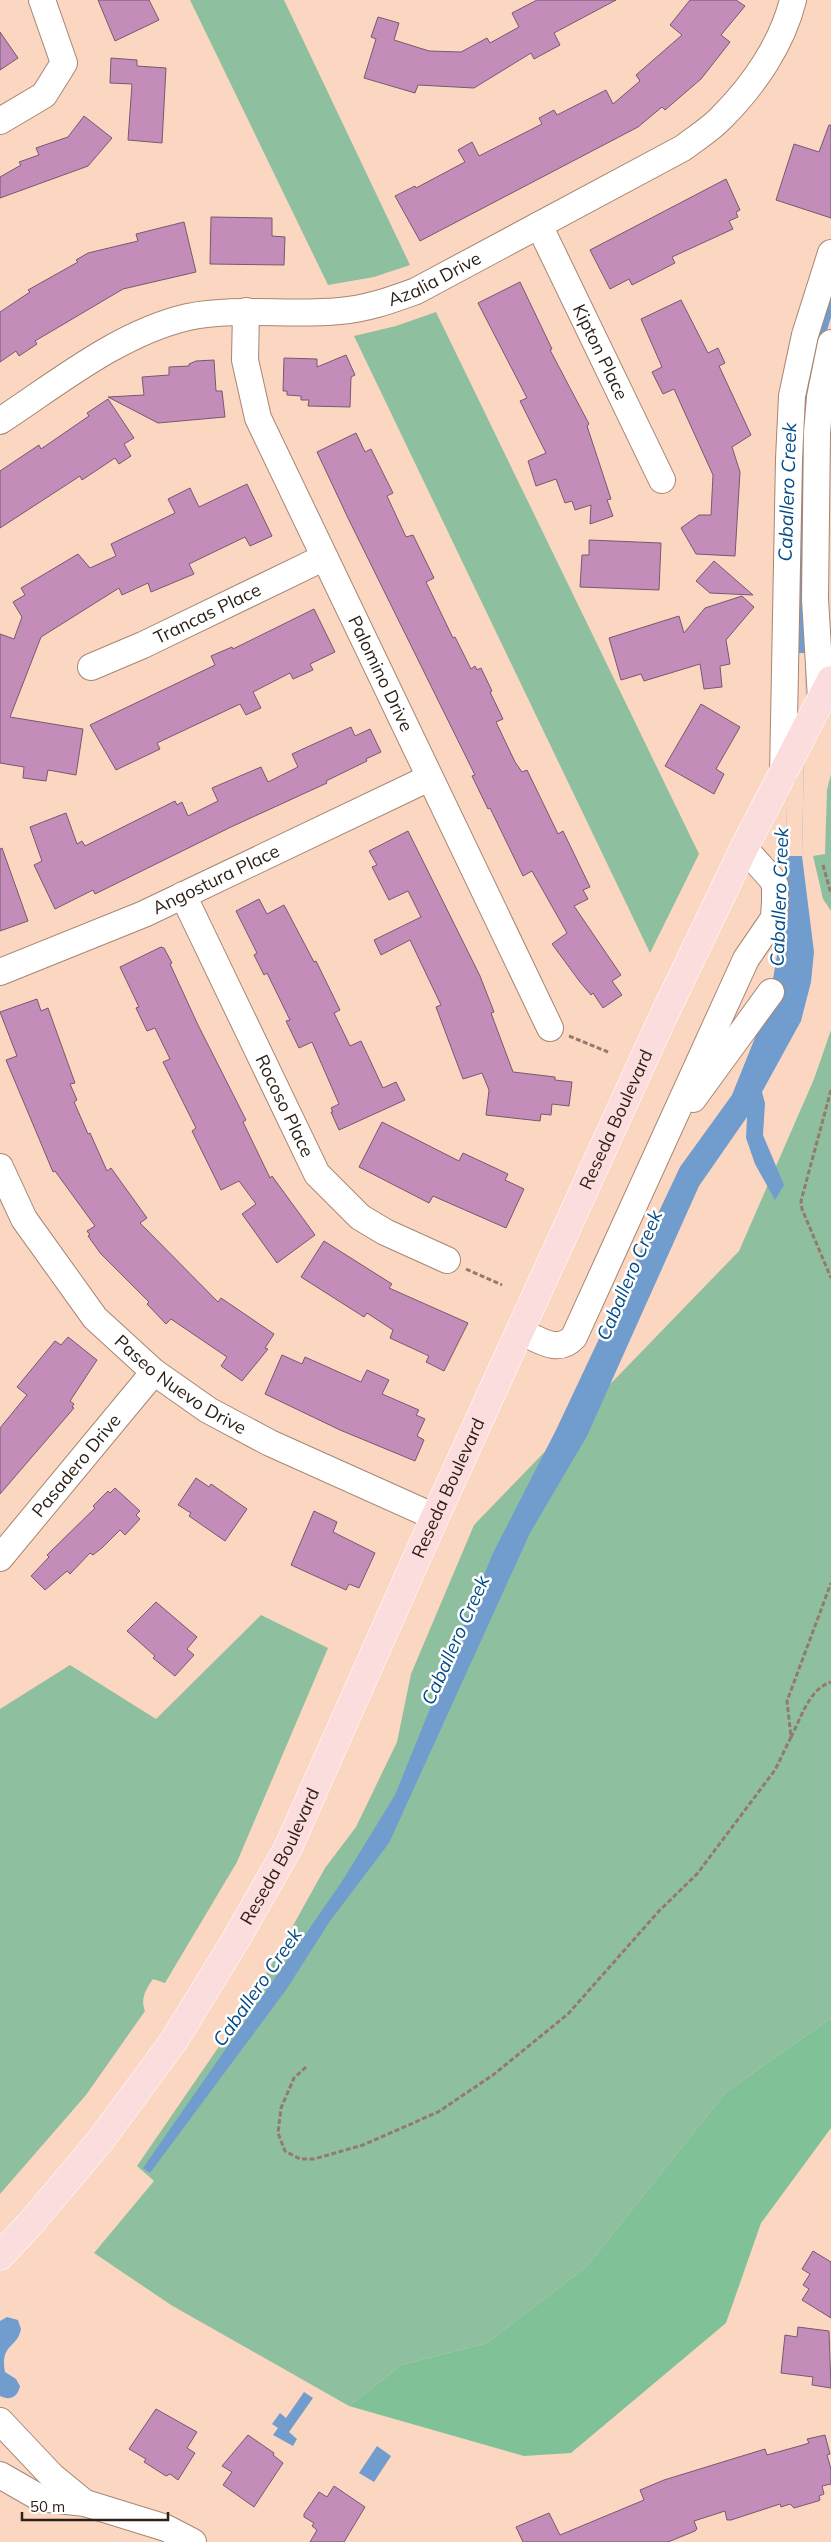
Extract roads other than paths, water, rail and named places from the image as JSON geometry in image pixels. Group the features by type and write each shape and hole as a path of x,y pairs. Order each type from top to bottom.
{"main road":[{"name":"Reseda Boulevard","path":"0,2256 30,2224 100,2141 173,2042 235,1941 292,1839 435,1517 662,1019 744,848 826,689"}],"street":[{"path":"0,121 44,94 64,62 42,0"},
{"name":"Azalia Drive","path":"0,421 108,350 150,330 189,317 246,312 339,311 376,306 416,291 683,148 722,118 763,67 787,22 793,0"},
{"name":"Kipton Place","path":"538,225 662,480"},
{"path":"785,768 789,459 792,396 805,335 831,253"},
{"name":"Palomino Drive","path":"246,312 245,360 258,418 323,558 550,1028"},
{"path":"826,689 815,599 817,433 820,397 831,343"},
{"name":"Trancas Place","path":"91,667 143,645 323,558"},
{"name":"Angostura Place","path":"0,972 74,944 183,895 429,778"},
{"path":"520,1331 554,1347 568,1344 574,1337 746,959 774,918 775,885 744,848"},
{"name":"Rocoso Place","path":"183,895 317,1174 360,1217 385,1232 447,1260"},
{"path":"672,1121 702,1089 771,992"},
{"name":"Paseo Nuevo Drive","path":"0,1167 24,1219 95,1318 154,1372 208,1410 270,1443 435,1517"},
{"name":"Pasadero Drive","path":"0,1558 154,1372"},
{"path":"1,2424 52,2476 85,2504"},
{"path":"0,2475 40,2498 85,2504 166,2528 193,2542"}],"water":[{"path":"831,275 831,317 825,337 806,653 802,856 814,952 811,982 801,1021 762,1092 765,1103 763,1135 784,1185 775,1200 755,1164 746,1138 747,1117 699,1186 587,1436 530,1533 389,1843 330,1921 286,1990 150,2173 143,2168 341,1883 395,1795 493,1553 556,1430 680,1167 732,1095 769,1003 777,955 786,856 790,653 799,395"},
{"path":"7,2317 18,2320 21,2329 5,2356 5,2372 16,2379 20,2386 17,2393 10,2398 0,2396 0,2321"},
{"path":"304,2392 313,2398 289,2432 297,2439 293,2446 273,2435 278,2428 272,2424 280,2413 286,2418"},
{"path":"377,2446 391,2456 374,2482 359,2473"}],"water label":[{"name":"Caballero Creek","path":"787,492"},
{"name":"Caballero Creek","path":"779,897"},
{"name":"Caballero Creek","path":"629,1275"},
{"name":"Caballero Creek","path":"455,1640"},
{"name":"Caballero Creek","path":"257,1987"}]}
